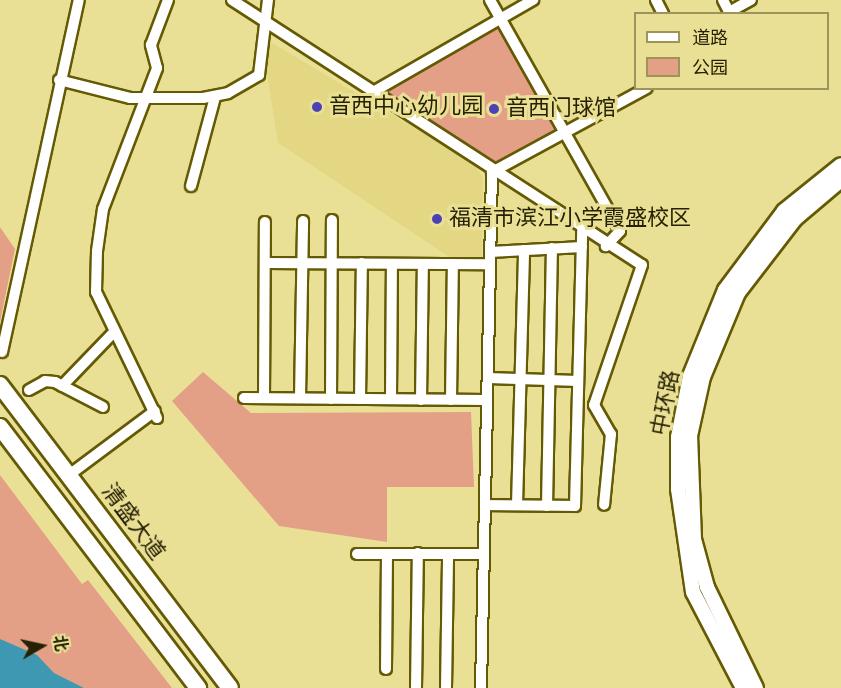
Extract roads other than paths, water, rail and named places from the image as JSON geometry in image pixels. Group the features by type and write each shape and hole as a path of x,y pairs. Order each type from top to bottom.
{"main road":[{"name":"清盛大道","path":"0,385 230,688"},
{"path":"0,427 198,688"}],"street":[{"path":"2,352 59,80 79,0"},
{"path":"69,475 156,415 112,334 96,292 97,250 103,209 135,114 147,99 157,68 151,45 168,0"},
{"path":"232,0 606,246 642,265 594,405 610,434 604,505"},
{"path":"59,80 147,99 215,97 260,75 268,0"},
{"path":"490,0 563,134 620,231 606,246"},
{"path":"372,92 533,0"},
{"path":"723,0 729,12 751,0"},
{"path":"492,172 643,90"},
{"path":"191,186 215,97"},
{"name":"中环路","path":"742,688 693,592 679,500 678,437 690,376 725,290 784,211 841,165"},
{"path":"481,688 492,172"},
{"name":"中环路","path":"756,688 730,641 702,568 689,489 690,436 703,377 738,293 795,219 841,180"},
{"path":"331,399 332,220"},
{"path":"300,398 303,221"},
{"path":"264,398 265,222"},
{"path":"485,505 575,506 582,230"},
{"path":"490,252 582,247"},
{"path":"547,506 552,248"},
{"path":"517,505 524,250"},
{"path":"266,263 490,264"},
{"path":"360,399 362,263"},
{"path":"391,399 392,264"},
{"path":"421,400 423,264"},
{"path":"451,400 453,264"},
{"path":"62,386 112,334"},
{"path":"488,378 578,381"},
{"path":"29,390 45,381 62,386 103,406"},
{"path":"244,398 487,400"},
{"path":"357,554 484,554"},
{"path":"386,669 387,554"},
{"path":"416,688 418,554"},
{"path":"446,688 448,554"}],"water":[{"path":"0,639 37,655 54,673 84,688 0,688"}],"place":[{"name":"音西中心幼儿园","path":"317,107"},
{"name":"音西门球馆","path":"494,109"},
{"name":"福清市滨江小学霞盛校区","path":"437,219"}]}
